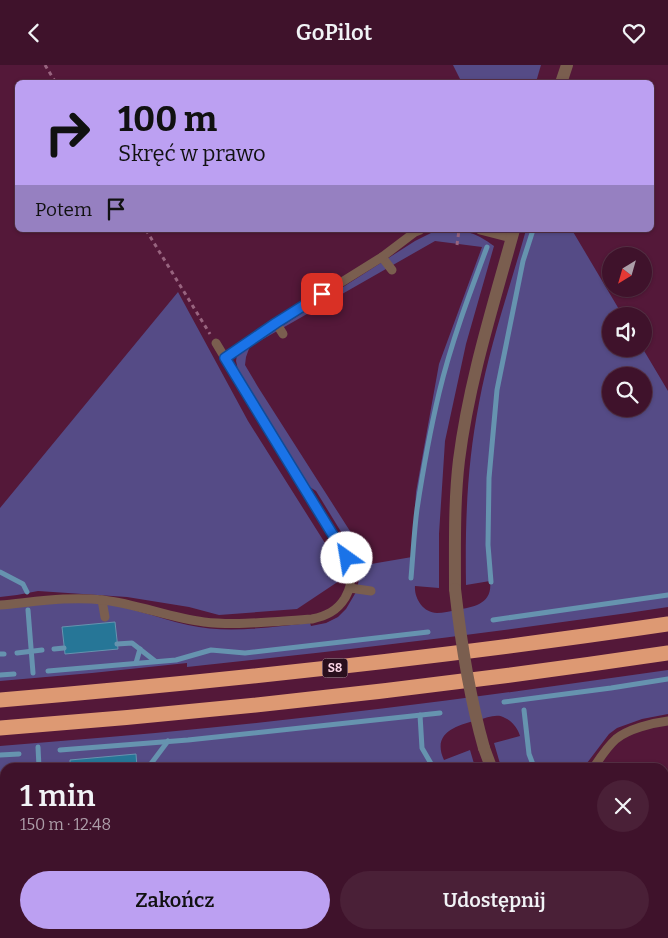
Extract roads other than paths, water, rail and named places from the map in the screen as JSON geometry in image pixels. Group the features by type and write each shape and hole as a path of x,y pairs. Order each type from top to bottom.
{"highway":[{"name":"S8","path":"0,700 353,666 668,624"},
{"name":"S8","path":"0,728 182,713 367,693 668,653"}],"street":[{"path":"562,80 567,65"},
{"path":"490,763 475,716 459,626 456,589 456,506 464,425 473,381 513,234"}],"lane":[{"path":"225,358 276,323 382,257 415,232"},
{"path":"496,232 513,234"},
{"path":"382,257 392,270"},
{"path":"276,323 283,334"},
{"path":"0,605 79,598 135,606 204,622 241,623 312,619 335,610 342,603 350,588 347,558 216,343"},
{"path":"332,571 350,573"},
{"path":"350,588 371,591"},
{"path":"102,600 106,617"},
{"path":"597,763 616,739 629,731 668,721"}],"water":[{"path":"115,622 118,649 65,654 62,627"},
{"path":"136,754 137,763 70,763 70,760"}],"waterway":[{"path":"491,582 488,545 489,478 497,390 523,261 532,232"},
{"path":"411,578 417,509 436,407 455,337 487,247"},
{"path":"0,572 23,584 27,592"},
{"path":"493,620 668,595"},
{"path":"28,610 33,673"},
{"path":"48,671 176,660 211,650 245,653 428,632"},
{"path":"117,644 132,643 155,661"},
{"path":"54,649 64,648"},
{"path":"136,663 140,649"},
{"path":"17,653 42,650"},
{"path":"0,675 14,674"},
{"path":"504,702 668,679"},
{"path":"524,710 529,754 532,763"},
{"path":"60,750 188,740 440,713"},
{"path":"420,715 422,748 431,763"},
{"path":"152,763 168,741"},
{"path":"38,747 39,763"},
{"path":"0,755 19,754"}]}
